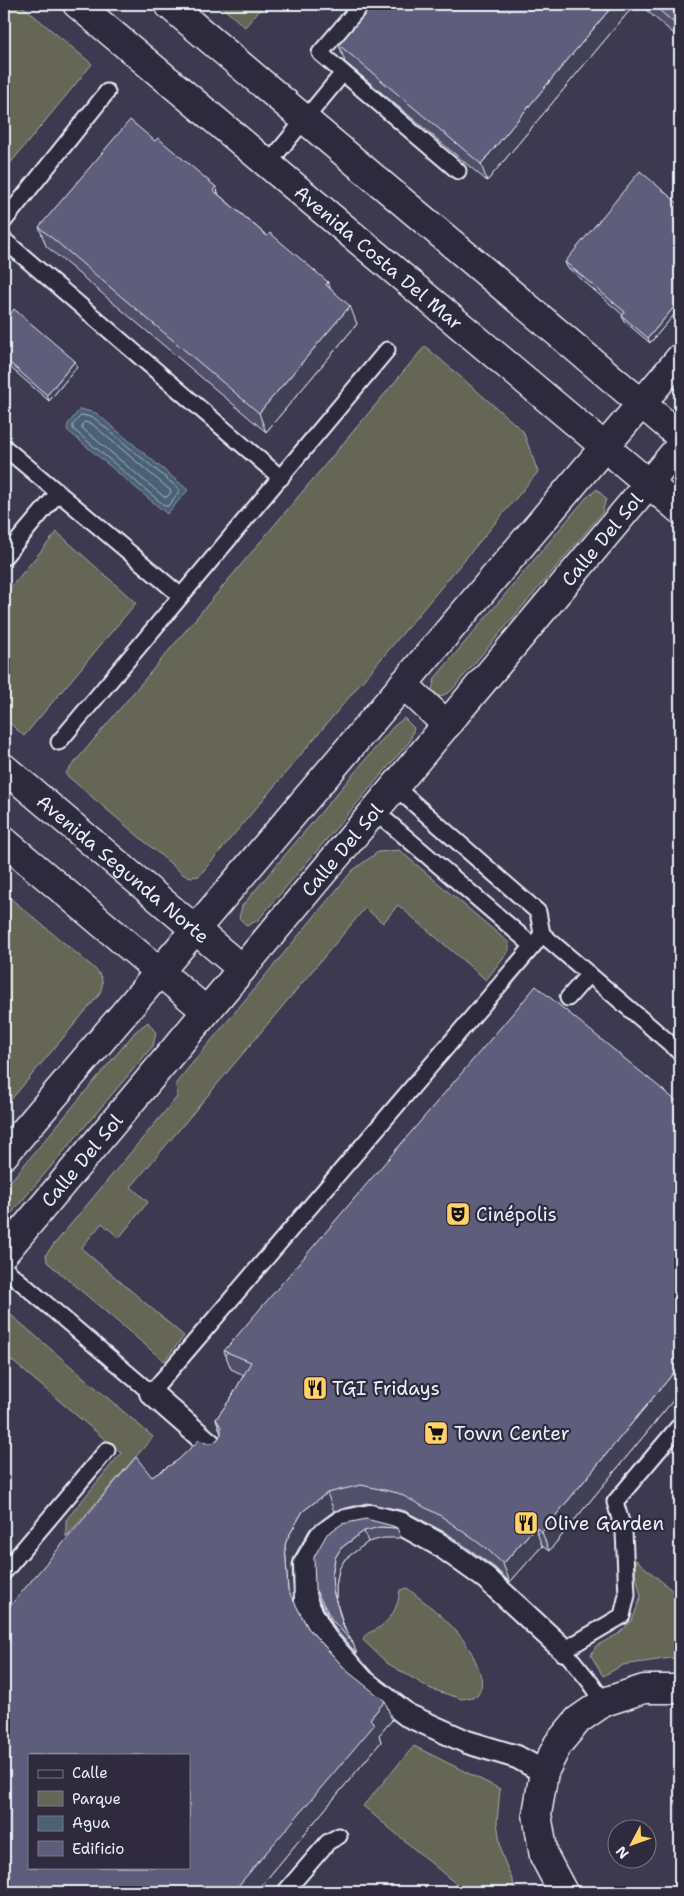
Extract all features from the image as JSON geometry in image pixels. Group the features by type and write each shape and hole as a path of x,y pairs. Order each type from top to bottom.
{"street":[{"name":"Avenida Costa Del Mar","path":"77,4 680,510"},
{"path":"168,4 680,436"},
{"path":"4,1155 680,358"},
{"name":"Calle Del Sol","path":"4,1252 680,446"},
{"path":"403,684 447,724"},
{"name":"Avenida Segunda Norte","path":"4,768 242,969"},
{"path":"4,841 206,1011"},
{"path":"151,1393 215,1449"},
{"path":"544,1772 517,1758 467,1742 407,1715 363,1681 325,1638 306,1602 305,1564 321,1536 341,1522 370,1516 402,1524 440,1545 486,1578 564,1650"},
{"path":"562,1892 544,1856 537,1814 544,1772 558,1744 578,1720 604,1702 644,1689 680,1689"}],"lane":[{"path":"362,4 320,53 458,171"},
{"path":"268,164 343,73"},
{"path":"4,221 107,92"},
{"path":"4,240 281,478"},
{"path":"59,742 387,350"},
{"path":"6,454 58,492 181,596"},
{"path":"4,557 58,492"},
{"path":"4,1268 151,1393 538,940 538,912 395,787"},
{"path":"375,811 538,940 589,974 680,1052"},
{"path":"568,998 589,974"},
{"path":"604,1702 564,1650 622,1616 627,1596 624,1532 615,1502 680,1425"},
{"path":"4,1572 107,1450"},
{"path":"286,1892 328,1842 339,1836"}],"green space":[{"path":"4,4 20,4 92,64 4,171"},
{"path":"218,4 265,4 245,27"},
{"path":"425,346 523,431 538,472 199,876 191,877 184,875 65,774"},
{"path":"597,489 606,499 602,513 451,691 440,697 432,690 435,678 586,498"},
{"path":"57,532 136,603 24,736 4,718 4,595"},
{"path":"404,718 414,728 410,741 258,920 247,926 239,918 242,906 393,727"},
{"path":"399,850 509,943 509,950 486,980 398,905 383,923 365,908 131,1187 148,1202 119,1238 102,1223 81,1248 184,1336 164,1361 47,1262 46,1254 177,1097 176,1083 353,870 378,852"},
{"path":"4,893 93,967 101,977 102,987 99,995 4,1108"},
{"path":"148,1022 156,1033 153,1046 4,1222 4,1189 136,1031"},
{"path":"4,1314 10,1314 153,1437 66,1537 66,1520 121,1453 4,1354"},
{"path":"636,1560 680,1597 680,1660 671,1658 623,1665 603,1676 591,1655 596,1646 618,1634 632,1621 641,1596 635,1572"},
{"path":"407,1588 429,1605 466,1643 481,1675 482,1682 477,1696 462,1699 431,1689 387,1663 363,1640 366,1635 381,1626 389,1618 398,1603 400,1590"},
{"path":"414,1746 500,1789 497,1822 502,1855 515,1887 515,1892 460,1892 462,1889 363,1806"}],"water":[{"path":"80,409 96,413 188,490 167,514 67,430 68,424"}],"building":[{"path":"374,4 614,4 481,164 339,45"},
{"path":"652,4 680,4 680,28"},
{"path":"130,120 155,141 158,138 216,187 213,190 267,236 270,233 328,282 326,285 350,306 259,413 39,227"},
{"path":"640,171 680,205 680,300 648,338 622,316 625,312 565,262"},
{"path":"14,309 75,361 47,395 4,358 4,310 10,315"},
{"name":"Town Center","path":"536,986 680,1104 680,1365 542,1532 535,1527 503,1564 487,1549 441,1516 398,1493 361,1485 327,1493 303,1511 287,1539 285,1545 288,1590 308,1628 347,1671 385,1701 370,1719 375,1724 233,1892 4,1892 4,1613 136,1457 152,1477 178,1460 199,1440 213,1443 218,1439 221,1434 221,1427 216,1419 231,1398 251,1362 224,1351"},
{"path":"366,1519 397,1528 380,1527 364,1531 341,1548 335,1558 332,1575 333,1591 344,1628 353,1643 332,1620 315,1589 314,1557 327,1534 342,1524"}],"place":[{"name":"Cinépolis","path":"458,1214"},
{"name":"TGI Fridays","path":"315,1388"},
{"name":"Town Center","path":"436,1433"},
{"name":"Olive Garden","path":"526,1523"}]}
